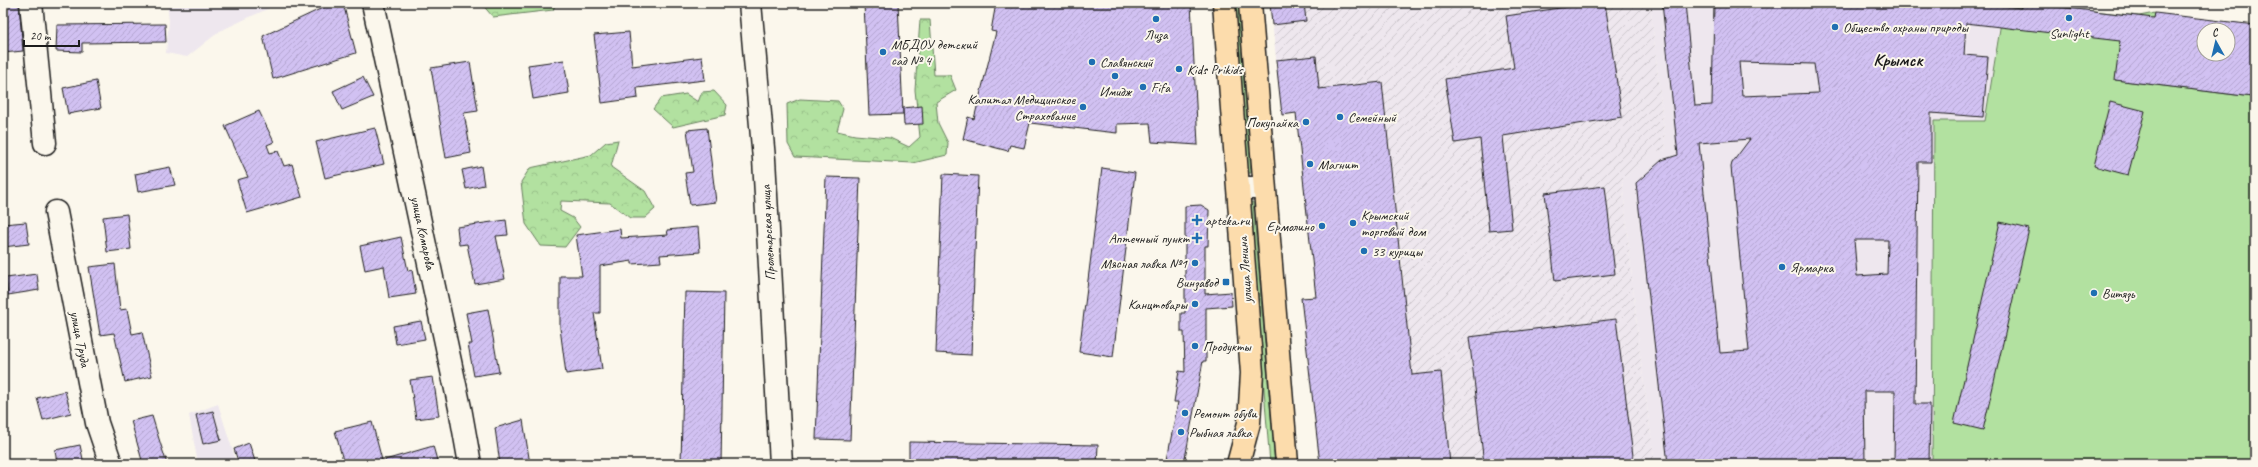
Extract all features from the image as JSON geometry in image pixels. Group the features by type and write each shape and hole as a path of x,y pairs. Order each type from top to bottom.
{"main road":[{"name":"улица Ленина","path":"1224,3 1240,188 1252,373 1249,423 1238,464"},
{"name":"улица Ленина","path":"1250,3 1287,464"}],"street":[{"path":"32,3 45,143"},
{"name":"улица Комарова","path":"373,3 460,408 470,464"},
{"name":"Пролетарская улица","path":"750,3 764,159 781,464"},
{"path":"1240,188 1264,188"},
{"name":"улица Труда","path":"56,212 97,423 111,464"}],"shaded area":[{"path":"167,3 280,3 220,31 187,57 166,53 169,21"},
{"path":"1270,3 1650,3 1666,150 1653,153 1622,180 1640,355 1655,464 1320,464 1301,298 1404,287 1382,82 1280,94"},
{"name":"Ярмарка","path":"1650,3 2003,3 1985,121 1934,121 1932,464 1655,464 1640,355 1622,180 1653,152 1666,150"},
{"path":"218,404 237,464 198,464 189,415"}],"green space":[{"path":"481,3 556,3 553,10 493,17"},
{"path":"1233,3 1238,3 1251,173 1247,173"},
{"name":"Витязь","path":"2021,3 2139,16 2155,13 2151,43 2116,80 2252,97 2255,72 2255,464 1932,464 1934,121 1985,121 2003,10 2020,9"},
{"path":"920,20 930,20 934,75 950,75 956,90 936,102 938,123 948,143 947,155 913,163 795,157 788,144 787,104 800,99 838,101 843,109 837,131 855,135 890,138 909,147 920,137 915,90"},
{"path":"714,91 727,105 725,115 673,127 653,109 661,98 686,94 698,102 702,92"},
{"path":"618,140 611,167 645,191 655,209 645,218 630,218 610,203 561,201 560,211 573,218 580,227 565,247 541,246 526,224 521,182 530,168 591,155 606,142"},
{"path":"1253,202 1275,464 1270,464 1249,203"}],"building":[{"path":"3,3 19,3 23,51 3,53"},
{"path":"333,3 343,3 356,53 273,79 263,36"},
{"name":"МБДОУ детский сад № 4","path":"864,3 898,3 903,114 869,115"},
{"name":"Славянский","path":"996,3 1191,3 1198,145 1152,142 1150,123 1117,124 1117,133 1030,123 1024,148 1010,145 1008,151 963,139 968,117 974,119 996,32 991,31"},
{"path":"1270,3 1304,3 1306,21 1272,25"},
{"path":"1593,3 1605,3 1622,117 1503,136 1512,229 1489,231 1480,139 1455,143 1445,79 1514,68 1506,16"},
{"name":"Ярмарка","path":"1662,3 1685,3 1695,106 1712,105 1714,3 1979,3 2021,8 2021,3 2024,3 2154,18 2155,13 2230,22 2196,22 2196,62 2236,62 2236,23 2255,25 2255,72 2252,97 2115,80 2120,41 1966,23 1964,55 1988,57 1983,117 1931,113 1931,162 1918,162 1915,404 1930,404 1929,464 1894,464 1895,391 1864,391 1865,464 1668,464 1636,183 1662,160 1678,155","holes":["1739,62 1814,64 1818,93 1742,96","1750,139 1732,163 1731,167 1749,351 1720,353 1699,143","1854,240 1888,240 1887,274 1857,276"]},
{"path":"165,24 166,42 82,43 82,52 56,51 57,25"},
{"path":"629,32 632,66 702,57 705,80 637,88 638,98 602,103 594,35"},
{"path":"1316,56 1319,89 1382,82 1412,375 1441,372 1450,464 1320,464 1301,298 1316,297 1296,113 1282,115 1276,60"},
{"path":"564,60 569,93 533,99 528,65"},
{"path":"470,62 478,111 464,113 471,153 446,158 431,68"},
{"path":"363,77 373,97 342,110 333,91"},
{"path":"96,81 101,108 68,114 63,88"},
{"path":"2110,102 2145,111 2128,175 2094,166"},
{"path":"922,106 923,124 904,125 903,108"},
{"path":"259,111 274,142 267,145 270,153 278,151 284,166 292,164 302,197 247,213 237,180 248,177 225,126"},
{"path":"375,128 384,164 325,178 316,142"},
{"path":"707,128 716,202 690,205 685,173 693,172 687,130"},
{"path":"481,166 484,185 466,189 462,170"},
{"path":"170,167 175,185 138,192 135,174"},
{"path":"1102,168 1135,173 1113,357 1079,352"},
{"path":"943,174 978,176 971,355 936,353"},
{"path":"826,177 860,178 850,440 816,439"},
{"path":"1605,186 1615,274 1555,281 1545,193"},
{"path":"1201,205 1209,210 1208,246 1205,246 1205,294 1231,292 1232,306 1206,308 1206,361 1203,361 1184,464 1166,464 1178,402 1174,402 1179,371 1185,372 1184,332 1181,332 1181,313 1185,313 1185,206"},
{"path":"127,214 131,249 107,252 103,217"},
{"path":"506,220 508,235 496,236 505,279 475,284 467,244 459,245 457,227"},
{"path":"26,222 29,244 3,247 3,224"},
{"path":"2000,222 2029,229 1983,430 1954,423"},
{"path":"698,227 700,252 660,255 661,262 632,264 632,261 600,266 600,313 594,313 602,369 566,374 560,328 560,276 582,276 576,235 620,229 621,238 668,235 667,230"},
{"path":"401,237 408,271 412,270 416,294 389,298 384,266 365,270 360,246"},
{"path":"115,264 120,310 127,309 132,334 142,332 152,376 125,382 114,333 100,335 89,267"},
{"path":"37,274 39,290 8,295 6,278"},
{"path":"685,292 724,293 721,464 681,464"},
{"path":"488,309 499,372 474,376 468,344 472,344 466,313"},
{"path":"1616,319 1634,464 1484,464 1469,337"},
{"path":"421,321 425,339 396,344 393,326"},
{"path":"433,377 439,416 416,419 410,380"},
{"path":"65,391 71,413 43,420 37,398"},
{"path":"213,411 221,440 203,444 196,415"},
{"path":"152,416 167,464 143,464 131,421"},
{"path":"523,420 530,464 500,464 495,428"},
{"path":"372,422 383,464 344,464 335,431"},
{"path":"909,442 1098,445 1097,464 909,464"},
{"path":"249,443 256,464 239,464 234,449"},
{"path":"80,445 84,464 57,464 55,450"},
{"path":"433,446 438,464 385,464 385,460"}],"place":[{"name":"Sunlight","path":"2069,18"},
{"name":"Лиза","path":"1156,19"},
{"name":"Общество охраны природы","path":"1835,27"},
{"name":"МБДОУ детский сад № 4","path":"883,52"},
{"name":"Славянский","path":"1092,62"},
{"name":"Kids Prikids","path":"1179,69"},
{"name":"Имидж","path":"1115,76"},
{"name":"Fifa","path":"1143,87"},
{"name":"Капитал Медицинское Страхование","path":"1083,107"},
{"name":"Семейный","path":"1340,117"},
{"name":"Покупайка","path":"1306,122"},
{"name":"Магнит","path":"1310,164"},
{"name":"apteka.ru","path":"1197,220"},
{"name":"Крымский торговый дом","path":"1353,223"},
{"name":"Ермолино","path":"1322,226"},
{"name":"Аптечный пункт","path":"1197,238"},
{"name":"33 курицы","path":"1364,251"},
{"name":"Мясная лавка №1","path":"1195,263"},
{"name":"Ярмарка","path":"1782,267"},
{"name":"Винзавод","path":"1226,282"},
{"name":"Витязь","path":"2094,293"},
{"name":"Канцтовары","path":"1195,304"},
{"name":"Продукты","path":"1195,346"},
{"name":"Ремонт обуви","path":"1185,413"},
{"name":"Рыбная лавка","path":"1181,432"}],"district":[{"name":"Крымск","path":"1898,60"}]}
